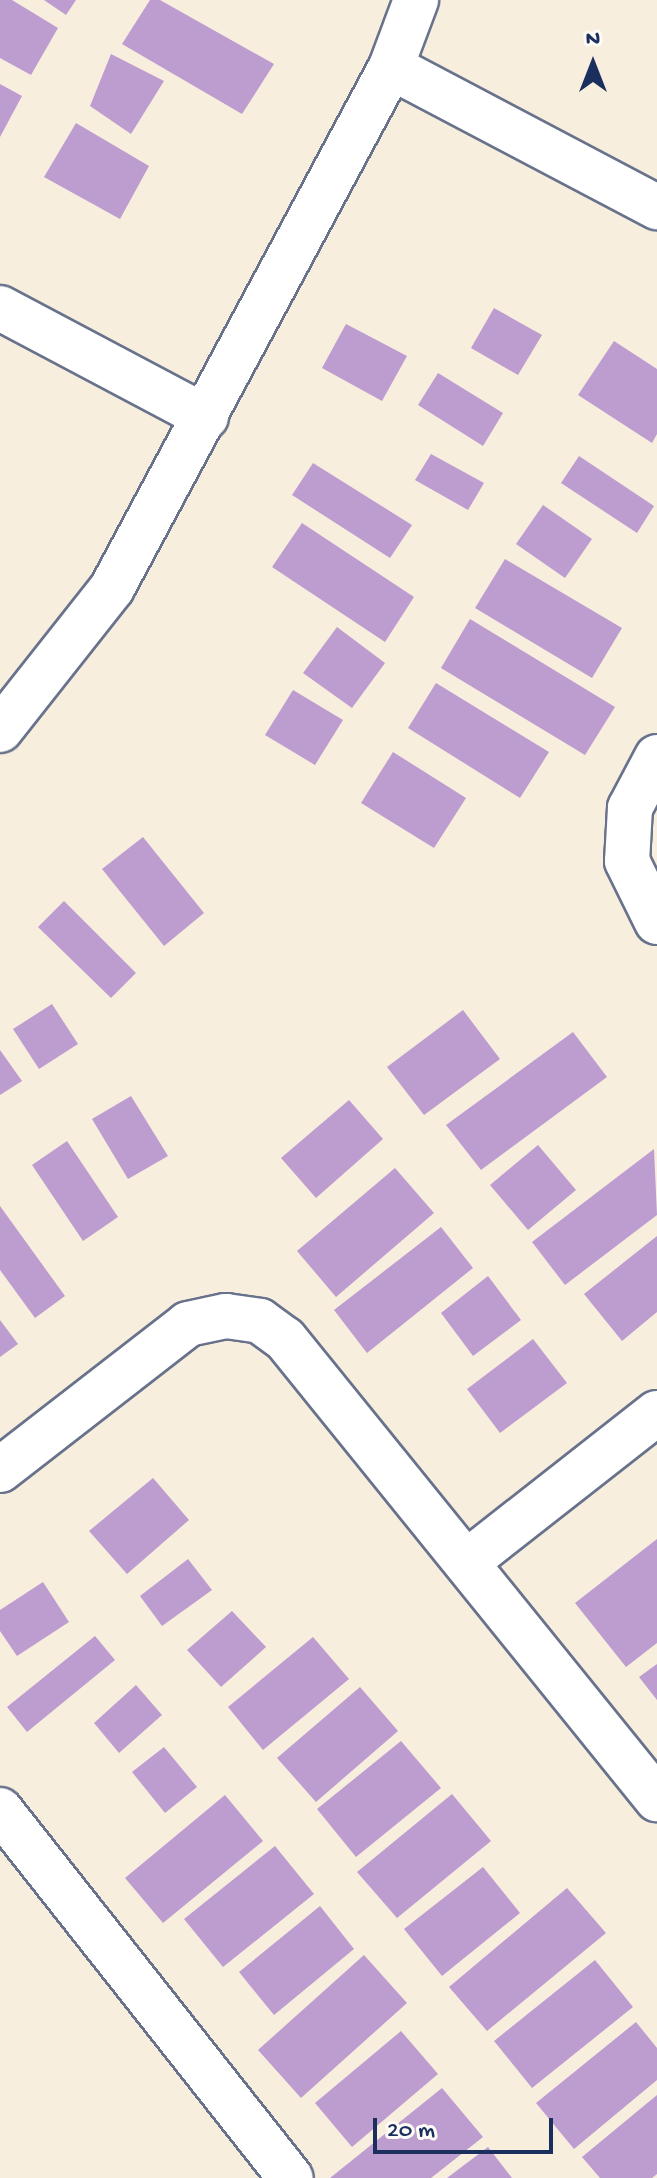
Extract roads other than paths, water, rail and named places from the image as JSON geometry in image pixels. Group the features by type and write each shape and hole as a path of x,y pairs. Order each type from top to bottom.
{"street":[{"path":"0,730 112,588 391,67 416,0"},
{"path":"391,67 657,207"},
{"path":"0,308 206,417"},
{"path":"657,757 630,808 627,861 657,922"},
{"path":"0,1470 188,1324 226,1316 260,1321 285,1339 468,1561 657,1799"},
{"path":"468,1561 657,1413"},
{"path":"0,1810 291,2178"}]}
